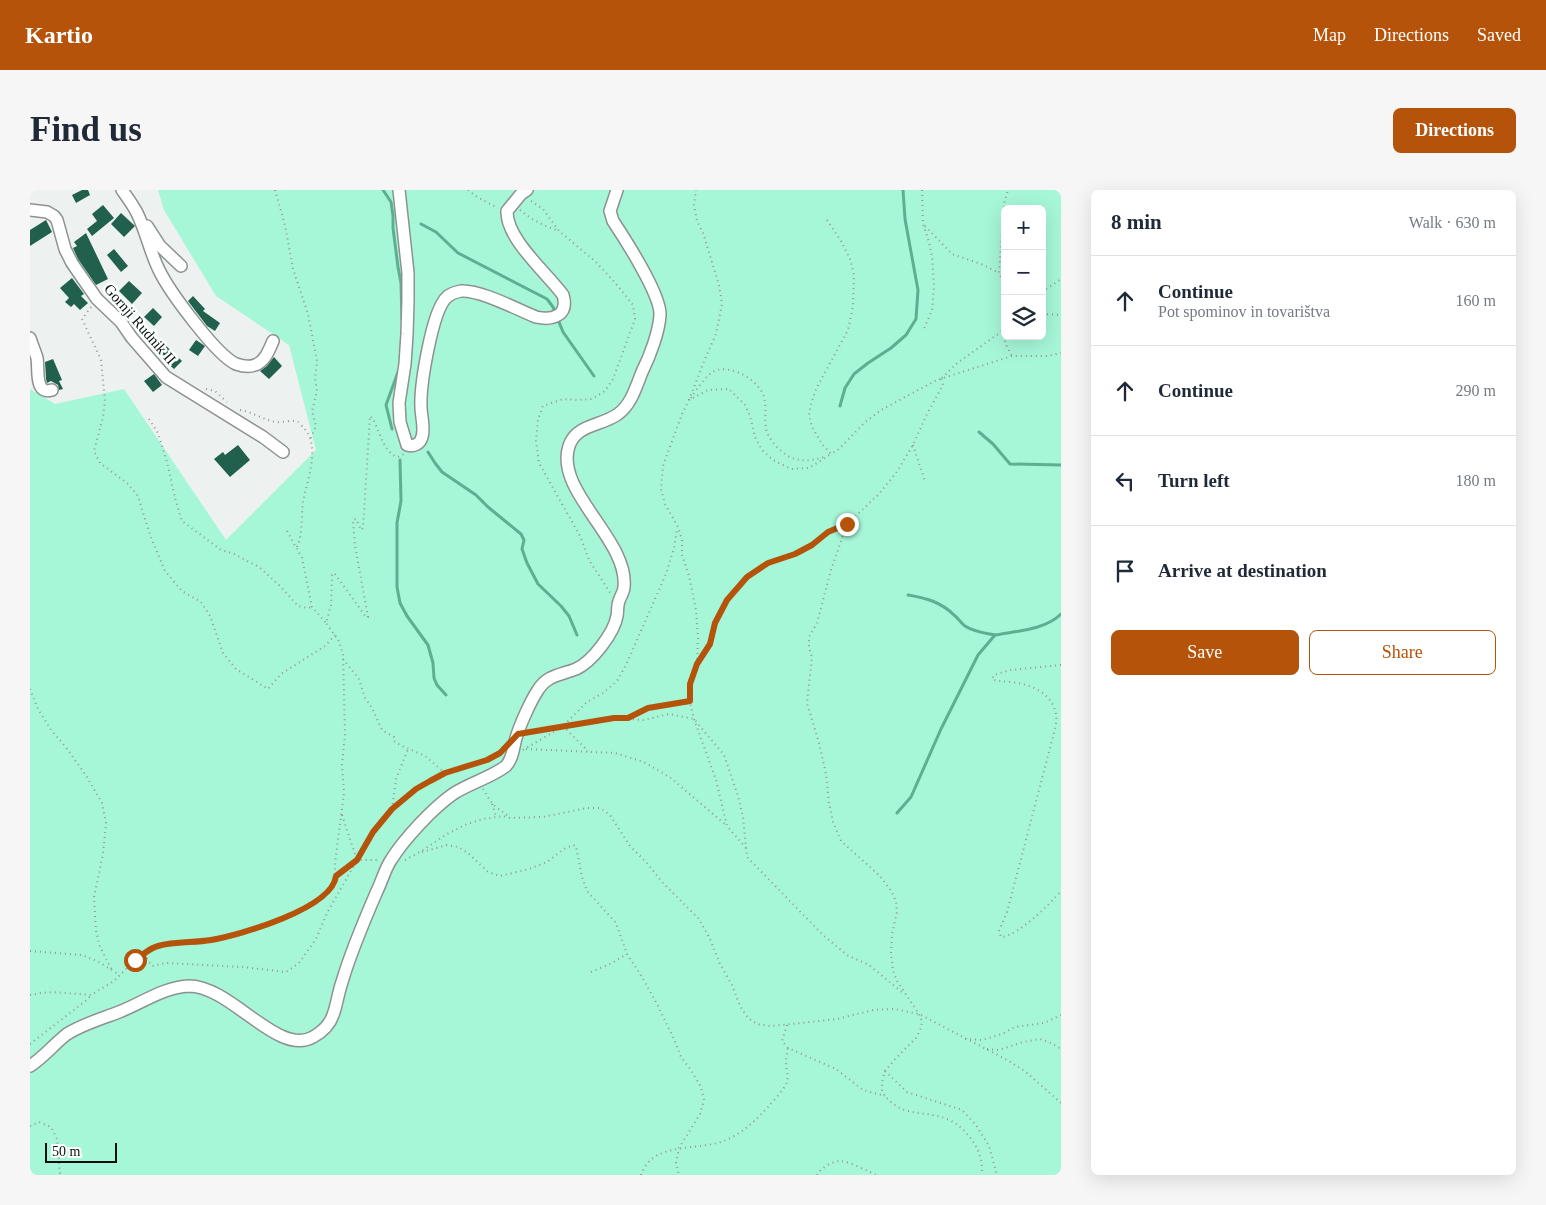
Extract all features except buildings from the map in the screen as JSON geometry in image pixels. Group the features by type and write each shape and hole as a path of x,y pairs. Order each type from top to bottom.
{"street":[{"path":"122,190 160,246 181,266"},
{"path":"399,190 408,273 408,334 399,403 400,422 407,445 415,445 422,439 422,391 428,351 437,313 447,296 460,291 472,292 543,319 552,318 564,310 565,302 563,295 532,259 512,232 508,222 510,207 524,192"},
{"path":"30,1066 48,1053 68,1034 87,1024 172,989 187,986 210,990 239,1007 276,1034 288,1039 300,1040 311,1038 321,1032 333,1015 352,952 391,861 402,845 436,808 454,794 506,766 518,751 517,735 538,690 545,680 554,675 578,668 600,648 617,618 618,603 624,588 623,572 618,556 577,491 567,459 568,447 580,430 608,420 625,407 646,365 658,328 660,313 652,288 613,220 610,210 617,190"},
{"name":"Gornji Rudnik II","path":"30,210 47,212 57,220 65,249 72,263 97,299 120,322 138,346 166,377 263,436 283,452"},
{"path":"137,213 159,270 169,287 186,311 218,349 236,364 255,366 261,363 268,354 273,342"},
{"path":"30,338 37,359 38,382 42,389 48,392 52,390"}],"path":[{"path":"275,190 293,269 308,314 317,361 315,378 317,391 312,411 316,426 310,440"},
{"path":"468,190 493,206 510,207 545,227 560,231"},
{"path":"690,400 716,334 722,304 719,285 694,205 696,190"},
{"path":"922,190 923,224 932,256 934,286 932,310 924,328"},
{"path":"1001,277 999,273 1004,204 1008,190"},
{"path":"524,192 543,209 560,231 596,262 634,305 635,319 613,379 605,391 592,399 563,399 543,406 538,419 536,441 539,463 580,536 589,560 618,603"},
{"path":"827,220 846,250 854,275 853,306 848,330 816,389 809,415 812,427 831,454"},
{"path":"923,224 952,254 982,264 999,273"},
{"path":"1046,289 1061,279"},
{"path":"97,299 82,319 101,360 105,401 104,417 94,451 100,463 127,483 138,496 150,535 165,571 182,591 201,602 210,616 223,653 236,669 268,689 281,674 325,646 336,635"},
{"path":"1046,314 1061,315"},
{"path":"941,378 956,364 1001,332"},
{"path":"1005,340 1012,356"},
{"path":"690,400 708,390 729,389 744,405 750,416 755,437 762,450 773,460 791,469 809,468 839,449 864,423 881,410 941,378 1012,356 1048,356 1061,353"},
{"path":"697,664 696,610 689,576 684,566 682,540 661,489 663,466 682,414 690,400 704,380 717,370 732,371 745,375 756,384 764,396 766,428 770,439 783,453 798,461 811,461 831,454"},
{"path":"727,826 716,780 694,718 690,701 690,684 697,664 710,644 715,623 727,600 747,577 768,563 795,554 812,545 828,532 847,524 878,495 896,473 913,445 926,414 943,385 941,378"},
{"path":"326,623 331,605 332,575 334,573 366,616 369,616 355,546 353,522 354,519 356,520 362,529 368,470 370,416 374,419 385,445 392,455 396,457 402,456 406,452 407,445"},
{"path":"149,419 158,433 182,521 221,550 232,553 259,567 298,606 312,607"},
{"path":"913,445 924,481"},
{"path":"847,524 831,570 817,623 809,638 812,671 807,703 824,766 833,822 841,841 880,876 892,891 896,901 891,953 893,971 905,995 922,1021 922,1028 916,1038 885,1072 882,1092 893,1105 903,1110 948,1119 969,1134 981,1156 982,1175"},
{"path":"518,751 563,726 587,702 603,693 617,681 626,665 666,574 678,527"},
{"path":"30,1044 91,995 114,981 132,963 157,946 223,938 261,927 314,903 323,896 334,882 344,794 342,765 345,734 343,659 341,646 336,635 312,607 302,558 287,532"},
{"path":"343,659 360,679 366,698 382,730 394,737 394,741 425,756 445,773"},
{"path":"1061,665 1010,670 994,675 992,679 999,682 1013,682 1030,686 1044,693 1051,701 1056,715 1055,729 1007,912 999,931 1002,937 1008,937 1034,918 1061,891"},
{"path":"30,689 38,709 51,730 66,746 102,803 106,823 103,854 94,897 96,931 100,947 112,970"},
{"path":"628,718 648,708 690,701"},
{"path":"144,954 152,966 166,963 243,967 286,972 299,964 316,939 327,913 373,832 392,809 416,789 445,773 500,753 517,735 614,718 644,720 669,714 694,718 724,755 743,817 747,857 824,936 847,955 869,965 905,995"},
{"path":"563,726 588,752"},
{"path":"392,809 396,779 409,749"},
{"path":"518,751 615,753 644,762 671,778 727,826 746,848"},
{"path":"478,782 491,802 510,818"},
{"path":"491,802 496,817"},
{"path":"336,876 357,860 400,861 420,852 454,830 483,819 503,816 510,818 543,817 595,807 606,811 630,846 699,919 732,985 740,1006 748,1018 757,1024 770,1026 837,1019 873,1010 895,1010 919,1014 1026,1072 1061,1103"},
{"path":"342,813 357,860"},
{"path":"420,852 447,845 458,847 468,853 488,872 500,876 529,869 547,862 564,849 573,845 576,846 582,877 588,890 616,923 627,954 658,1006 681,1057 700,1087 704,1100 700,1114 679,1148 676,1163 678,1175"},
{"path":"30,951 82,955 97,961 120,975"},
{"path":"591,972 627,954"},
{"path":"30,995 52,992 91,995"},
{"path":"964,1039 982,1040 1002,1034 1015,1027 1044,1023 1061,1015"},
{"path":"786,1025 782,1040 788,1048 836,1069 863,1090 885,1096"},
{"path":"986,1049 999,1050 1023,1042 1040,1039 1061,1049"},
{"path":"641,1175 649,1162 664,1153 679,1148 710,1145 725,1141 742,1133 777,1097 787,1082 786,1063 788,1048"},
{"path":"885,1072 907,1092 962,1110 976,1125 989,1146 997,1175"},
{"path":"30,1126 39,1122 51,1127 57,1139 60,1173 62,1175"},
{"path":"817,1175 823,1168 841,1161 876,1175"}],"green space":[{"path":"158,190 1061,190 1061,1175 30,1175 30,389 55,404 124,389 226,540 316,450 289,345 216,296 164,210"}],"waterway":[{"path":"383,190 391,202 401,283 402,319"},
{"path":"840,406 845,388 854,374 906,335 916,319 918,290 905,219 903,190"},
{"path":"421,224 436,232 458,253 547,299 553,307 563,332 594,376"},
{"path":"392,429 386,405 398,372"},
{"path":"979,432 993,444 1010,464 1061,465"},
{"path":"428,452 442,472 476,495 521,534 524,540 522,549 538,584 569,616 577,635"},
{"path":"400,460 401,501 397,523 397,587 400,603 428,645 433,663 434,678 437,685 446,695"},
{"path":"908,595 927,599 938,604 968,628 995,635"},
{"path":"897,813 911,797 941,729 978,655 995,635 1039,627 1061,614"}],"route":[{"path":"135,960 157,946 223,938 261,927 314,903 328,891 336,876 357,860 373,832 392,809 416,789 445,773 487,760 500,753 518,734 614,718 628,718 648,708 690,701 690,684 697,664 710,644 715,623 727,600 747,577 768,563 795,554 812,545 828,532 847,524"}]}
